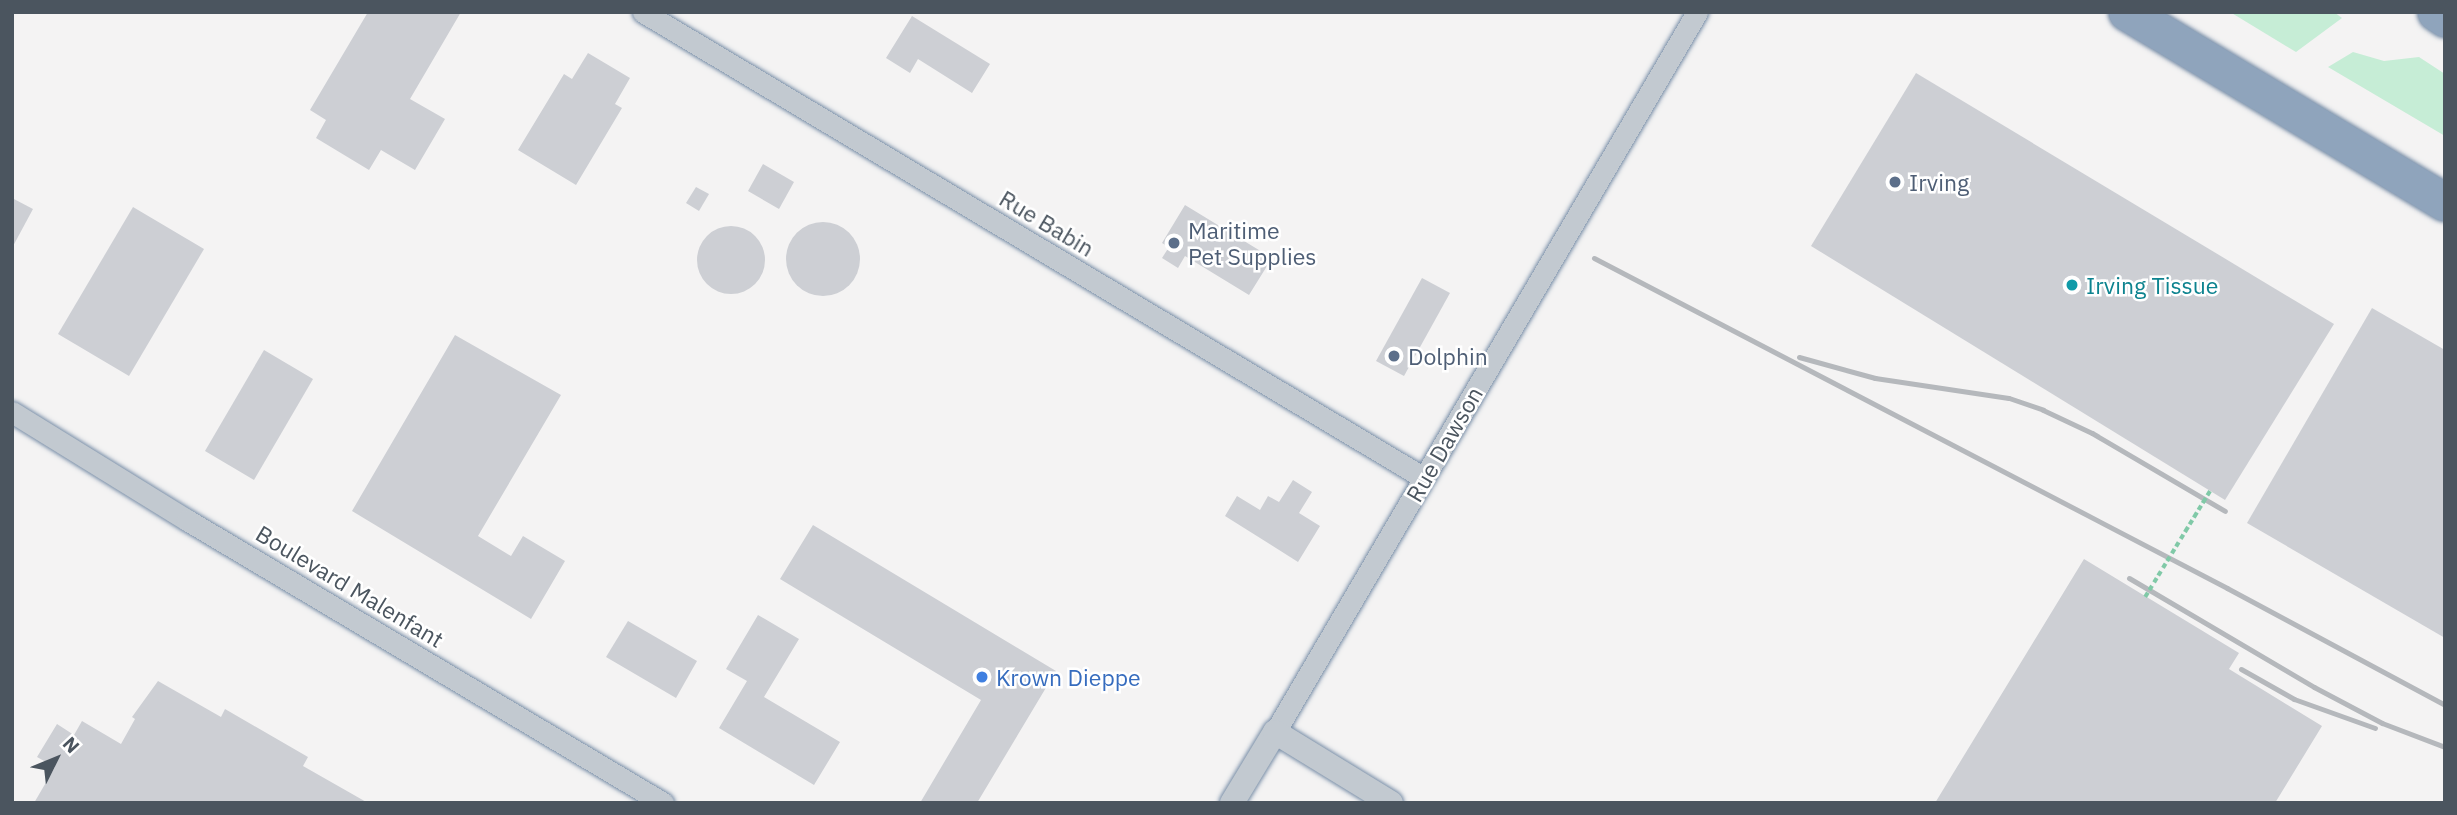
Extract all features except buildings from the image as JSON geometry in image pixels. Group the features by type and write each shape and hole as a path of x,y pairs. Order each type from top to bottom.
{"highway":[{"path":"2127,12 2445,202"},
{"path":"2436,12 2445,19"},
{"path":"2284,106 2445,215"}],"street":[{"name":"Rue Babin","path":"643,12 1424,478"},
{"name":"Rue Dawson","path":"1231,803 1698,12"},
{"name":"Boulevard Malenfant","path":"12,412 199,527 663,803"},
{"path":"1275,732 1391,803"}],"path":[{"path":"2145,597 2210,491"}],"green space":[{"path":"2230,12 2334,12 2342,18 2296,52"},
{"path":"2353,52 2384,61 2419,57 2445,74 2445,136 2328,67"}],"railway":[{"path":"1594,258 2227,588 2445,705"},
{"path":"1799,357 1875,378 2009,398 2043,410 2092,433 2225,511"},
{"path":"2129,578 2314,687 2382,723 2445,747"},
{"path":"2241,669 2294,699 2375,728"}],"place":[{"name":"Irving","path":"1895,182"},
{"name":"Maritime Pet Supplies","path":"1174,243"},
{"name":"Irving Tissue","path":"2072,285"},
{"name":"Dolphin","path":"1394,356"},
{"name":"Krown Dieppe","path":"982,677"}]}
